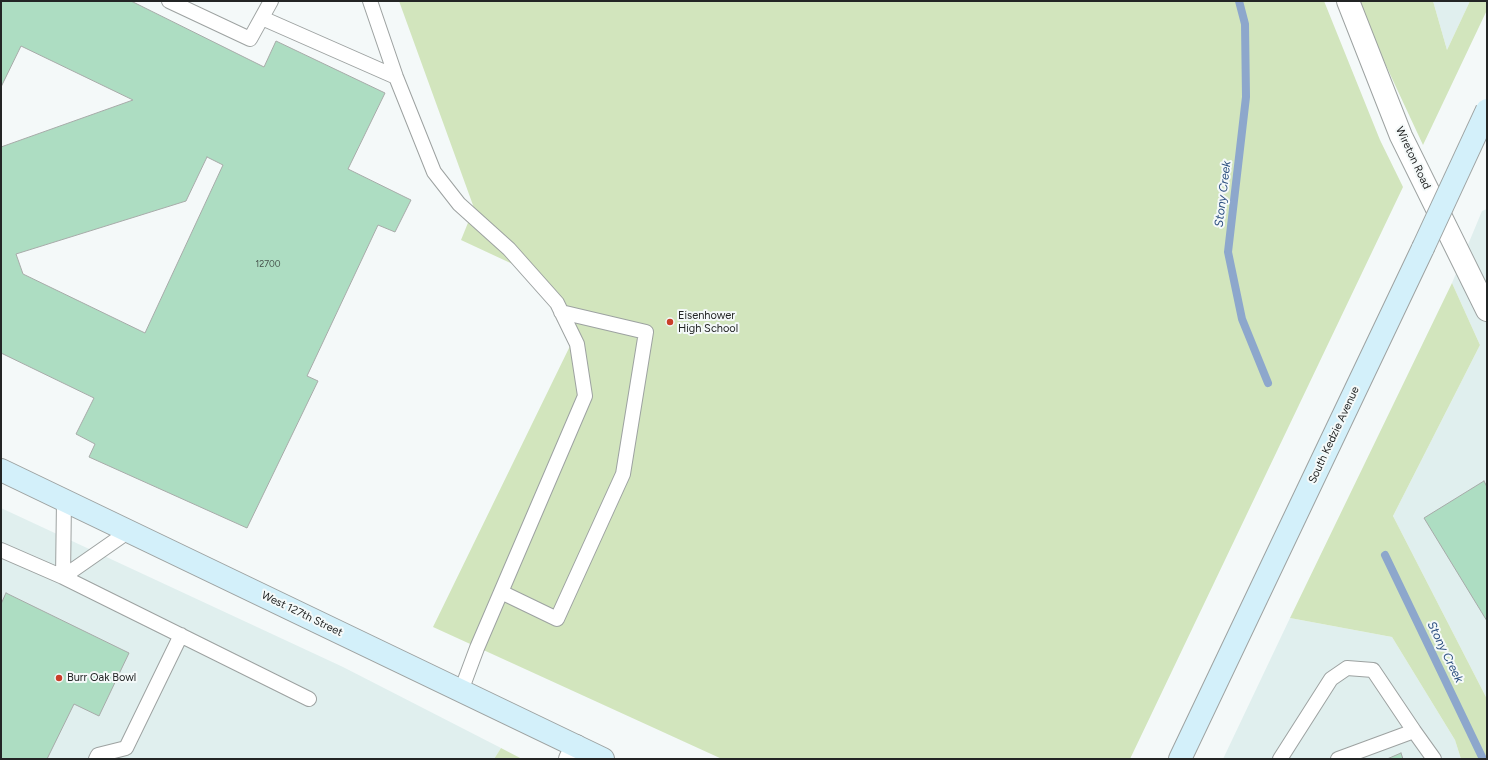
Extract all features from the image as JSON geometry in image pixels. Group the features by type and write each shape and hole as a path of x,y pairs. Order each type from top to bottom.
{"main road":[{"name":"South Kedzie Avenue","path":"1180,759 1487,110"},
{"name":"West 127th Street","path":"1,470 461,691 573,752 604,759"}],"street":[{"name":"Wireton Road","path":"1348,1 1401,136 1487,310"}],"lane":[{"path":"169,1 250,39 271,1"},
{"path":"370,1 396,77 434,172 459,204 508,249 556,303 578,344 585,396 477,648 461,691"},
{"path":"262,18 396,77"},
{"path":"501,592 557,619 623,474 646,332 562,312"},
{"path":"63,577 64,500"},
{"path":"63,577 129,531"},
{"path":"1,550 63,577 309,699"},
{"path":"96,759 98,755 126,748 181,635"},
{"path":"1280,759 1331,679 1347,668 1373,670 1434,759"},
{"path":"1338,759 1414,731"}],"shaded area":[{"path":"1433,1 1470,1 1447,50"},
{"path":"1487,209 1487,699 1393,516 1480,345 1452,283 1482,211"},
{"path":"1,508 343,667 501,748 494,759 1,759"},
{"path":"1290,618 1392,637 1455,740 1461,759 1223,759"}],"green space":[{"name":"Eisenhower High School","path":"399,1 1324,1 1380,140 1403,187 1130,759 722,759 433,627 570,346 573,327 534,274 461,240 474,208"},
{"path":"1356,1 1433,1 1447,50 1470,1 1487,1 1487,10 1423,145"},
{"path":"1452,283 1480,345 1393,516 1487,699 1487,759 1461,759 1455,740 1392,637 1290,618"},
{"path":"501,748 522,759 494,759"}],"building":[{"path":"1,1 131,1 264,67 276,41 385,93 348,169 411,200 395,232 378,225 307,376 318,381 247,528 89,457 95,444 76,434 94,398 1,353 1,147 133,100 21,46 1,87","holes":["207,157 223,165 145,333 23,274 16,254 186,201"]},
{"path":"1484,481 1487,487 1487,621 1424,518"},
{"name":"Burr Oak Bowl","path":"6,593 129,653 99,716 74,704 47,759 1,759 1,604"},
{"path":"1401,753 1403,759 1387,759"}],"waterway":[{"name":"Stony Creek","path":"1239,1 1245,24 1246,97 1228,252 1242,319 1268,383"},
{"name":"Stony Creek","path":"1385,555 1483,759"}],"place":[{"name":"Eisenhower High School","path":"670,322"},
{"name":"Burr Oak Bowl","path":"59,678"}]}
